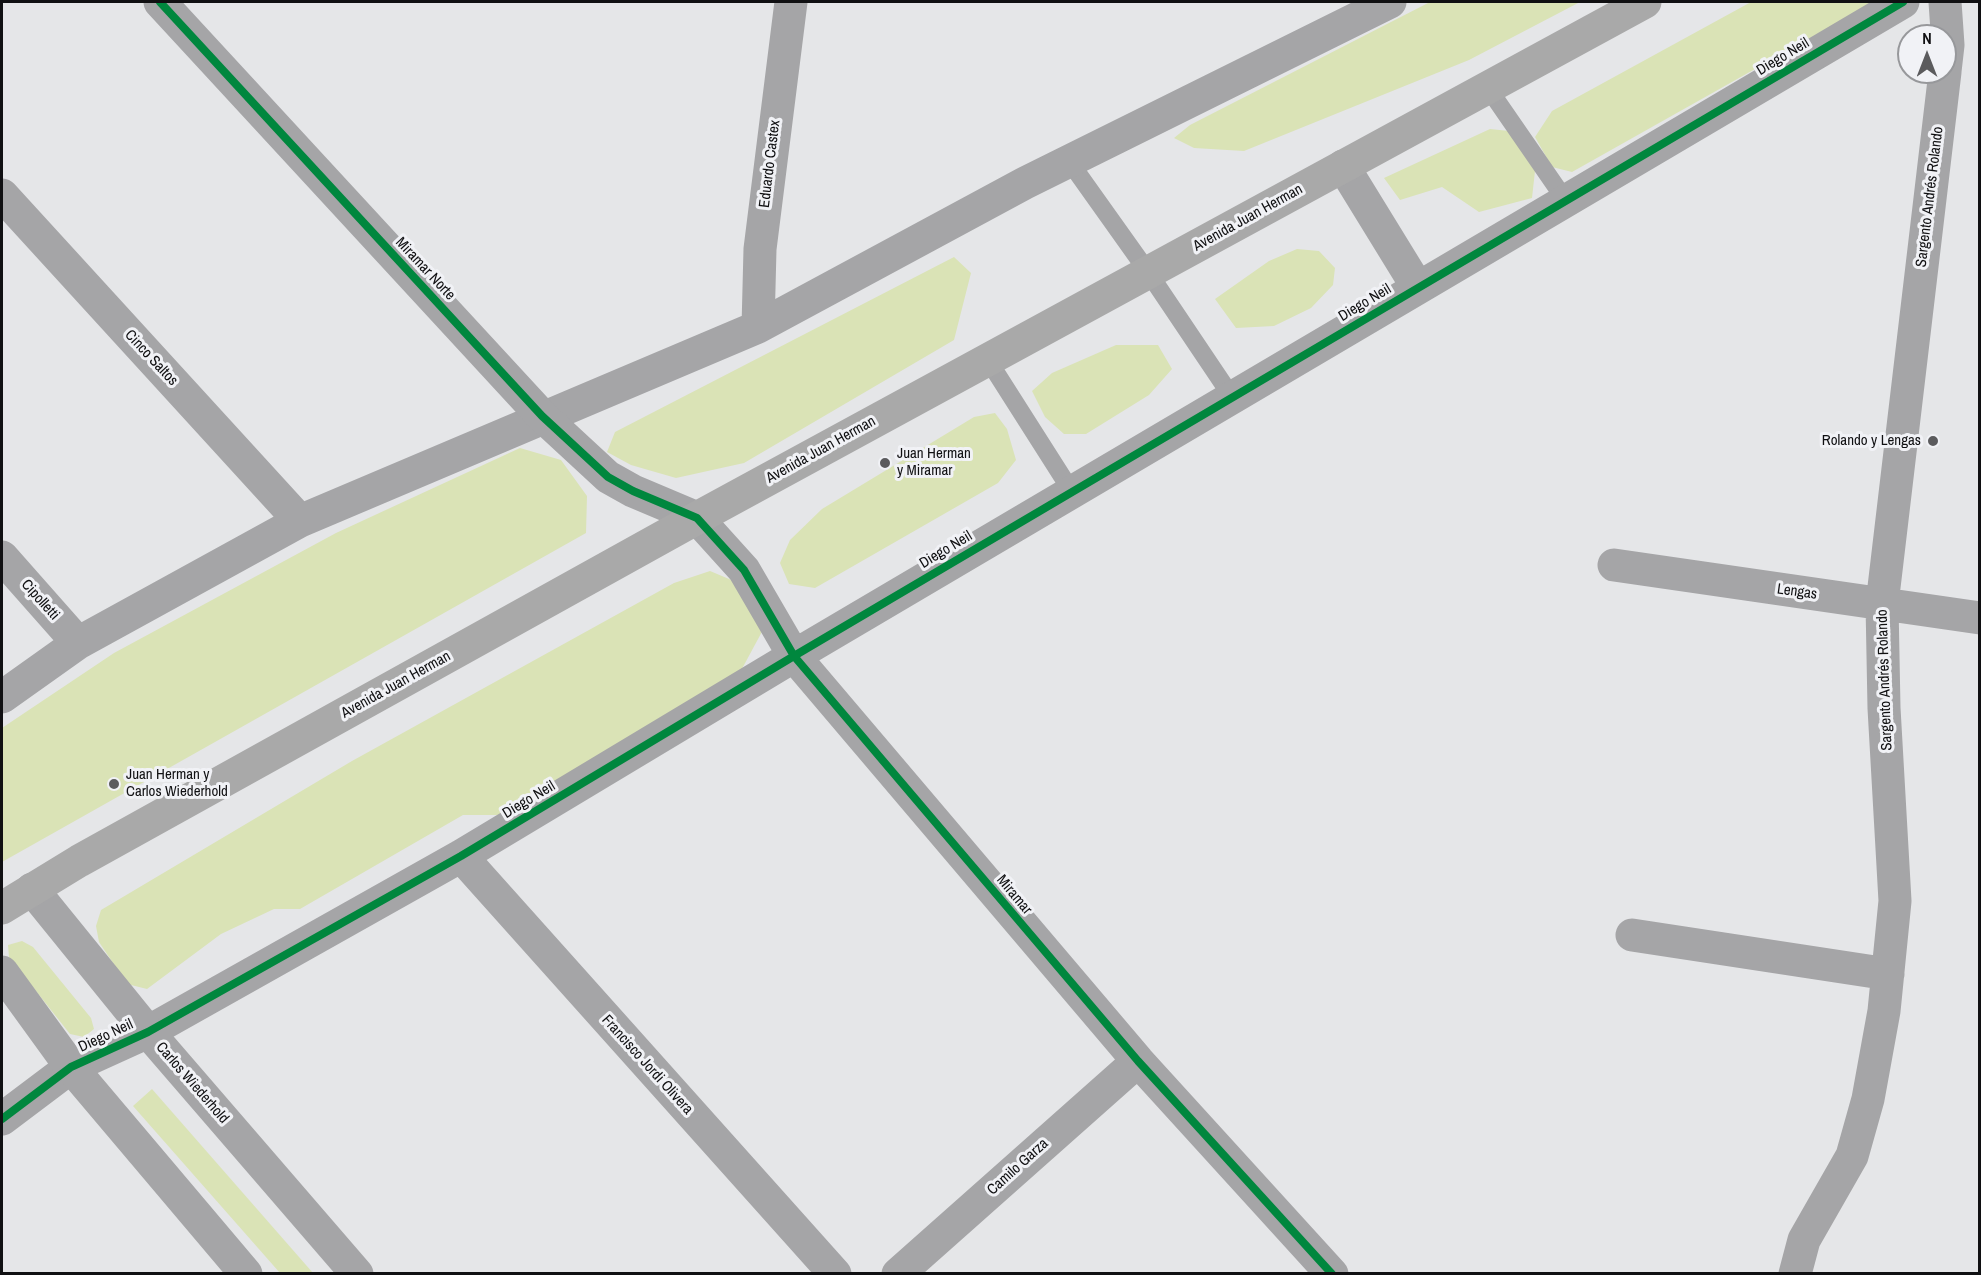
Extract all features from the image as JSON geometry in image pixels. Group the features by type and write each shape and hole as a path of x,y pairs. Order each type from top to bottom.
{"main road":[{"name":"Avenida Juan Herman","path":"2,908 32,889 698,518 1645,2"}],"street":[{"name":"Miramar Norte","path":"160,2 542,416 608,477 633,491 698,518"},
{"name":"Eduardo Castex","path":"758,327 760,249 791,2"},
{"path":"2,697 78,643 300,521 542,416 758,327 1069,161 1390,2"},
{"name":"Diego Neil","path":"2,1119 71,1067 148,1032 461,856 794,656 1903,2"},
{"name":"Sargento Andrés Rolando","path":"1946,2 1947,24"},
{"name":"Sargento Andrés Rolando","path":"1795,1274 1804,1240 1852,1156 1868,1099 1888,974 1895,901 1884,708 1882,604 1943,84"},
{"path":"1343,166 1418,288"},
{"name":"Cinco Saltos","path":"2,195 300,521"},
{"name":"Miramar","path":"698,518 744,570 794,656 1138,1061 1332,1274"},
{"name":"Cipolletti","path":"2,557 78,643"},
{"name":"Lengas","path":"1614,565 1980,618"},
{"name":"Francisco Jordi Olivera","path":"461,856 835,1274"},
{"name":"Carlos Wiederhold","path":"32,889 148,1032 357,1274"},
{"path":"1632,935 1888,974"},
{"path":"2,972 71,1067 246,1274"},
{"name":"Camilo Garza","path":"898,1274 1138,1061"}],"lane":[{"path":"1488,88 1566,201"},
{"path":"1069,161 1148,272 1232,397"},
{"path":"988,360 1072,492"}],"green space":[{"path":"1430,2 1580,2 1469,60 1244,151 1194,148 1174,138 1190,125"},
{"path":"1751,2 1874,2 1572,172 1552,167 1535,137 1552,111"},
{"path":"1490,129 1509,131 1535,171 1532,198 1479,212 1442,187 1400,200 1384,178"},
{"path":"1297,249 1319,251 1335,268 1333,285 1311,308 1274,326 1236,328 1215,299 1269,261"},
{"path":"954,257 971,273 954,340 744,463 676,478 631,465 607,452 615,432"},
{"path":"1116,345 1158,345 1172,369 1149,395 1086,434 1064,434 1045,417 1032,391 1052,373"},
{"path":"995,413 1007,429 1016,460 998,483 815,588 789,584 780,563 790,540 822,509 974,417"},
{"path":"520,448 561,460 587,496 586,533 2,862 2,728 114,653 336,533"},
{"path":"710,571 741,584 764,628 737,678 505,815 463,815 300,909 274,909 221,934 147,989 127,984 99,942 96,926 101,910 352,761 674,583"},
{"path":"22,941 33,947 91,1018 94,1029 84,1037 70,1034 9,957 8,945"},
{"path":"152,1089 313,1273 280,1273 133,1106"}],"cycle path":[{"path":"160,2 542,416 608,477 633,491 697,518 744,570 794,656 1138,1061 1332,1274"},
{"path":"2,1119 71,1067 148,1032 461,856 794,656 1903,2"}],"place":[{"name":"Rolando y Lengas","path":"1933,441"},
{"name":"Juan Herman y Miramar","path":"885,463"},
{"name":"Juan Herman y Carlos Wiederhold","path":"114,784"}]}
